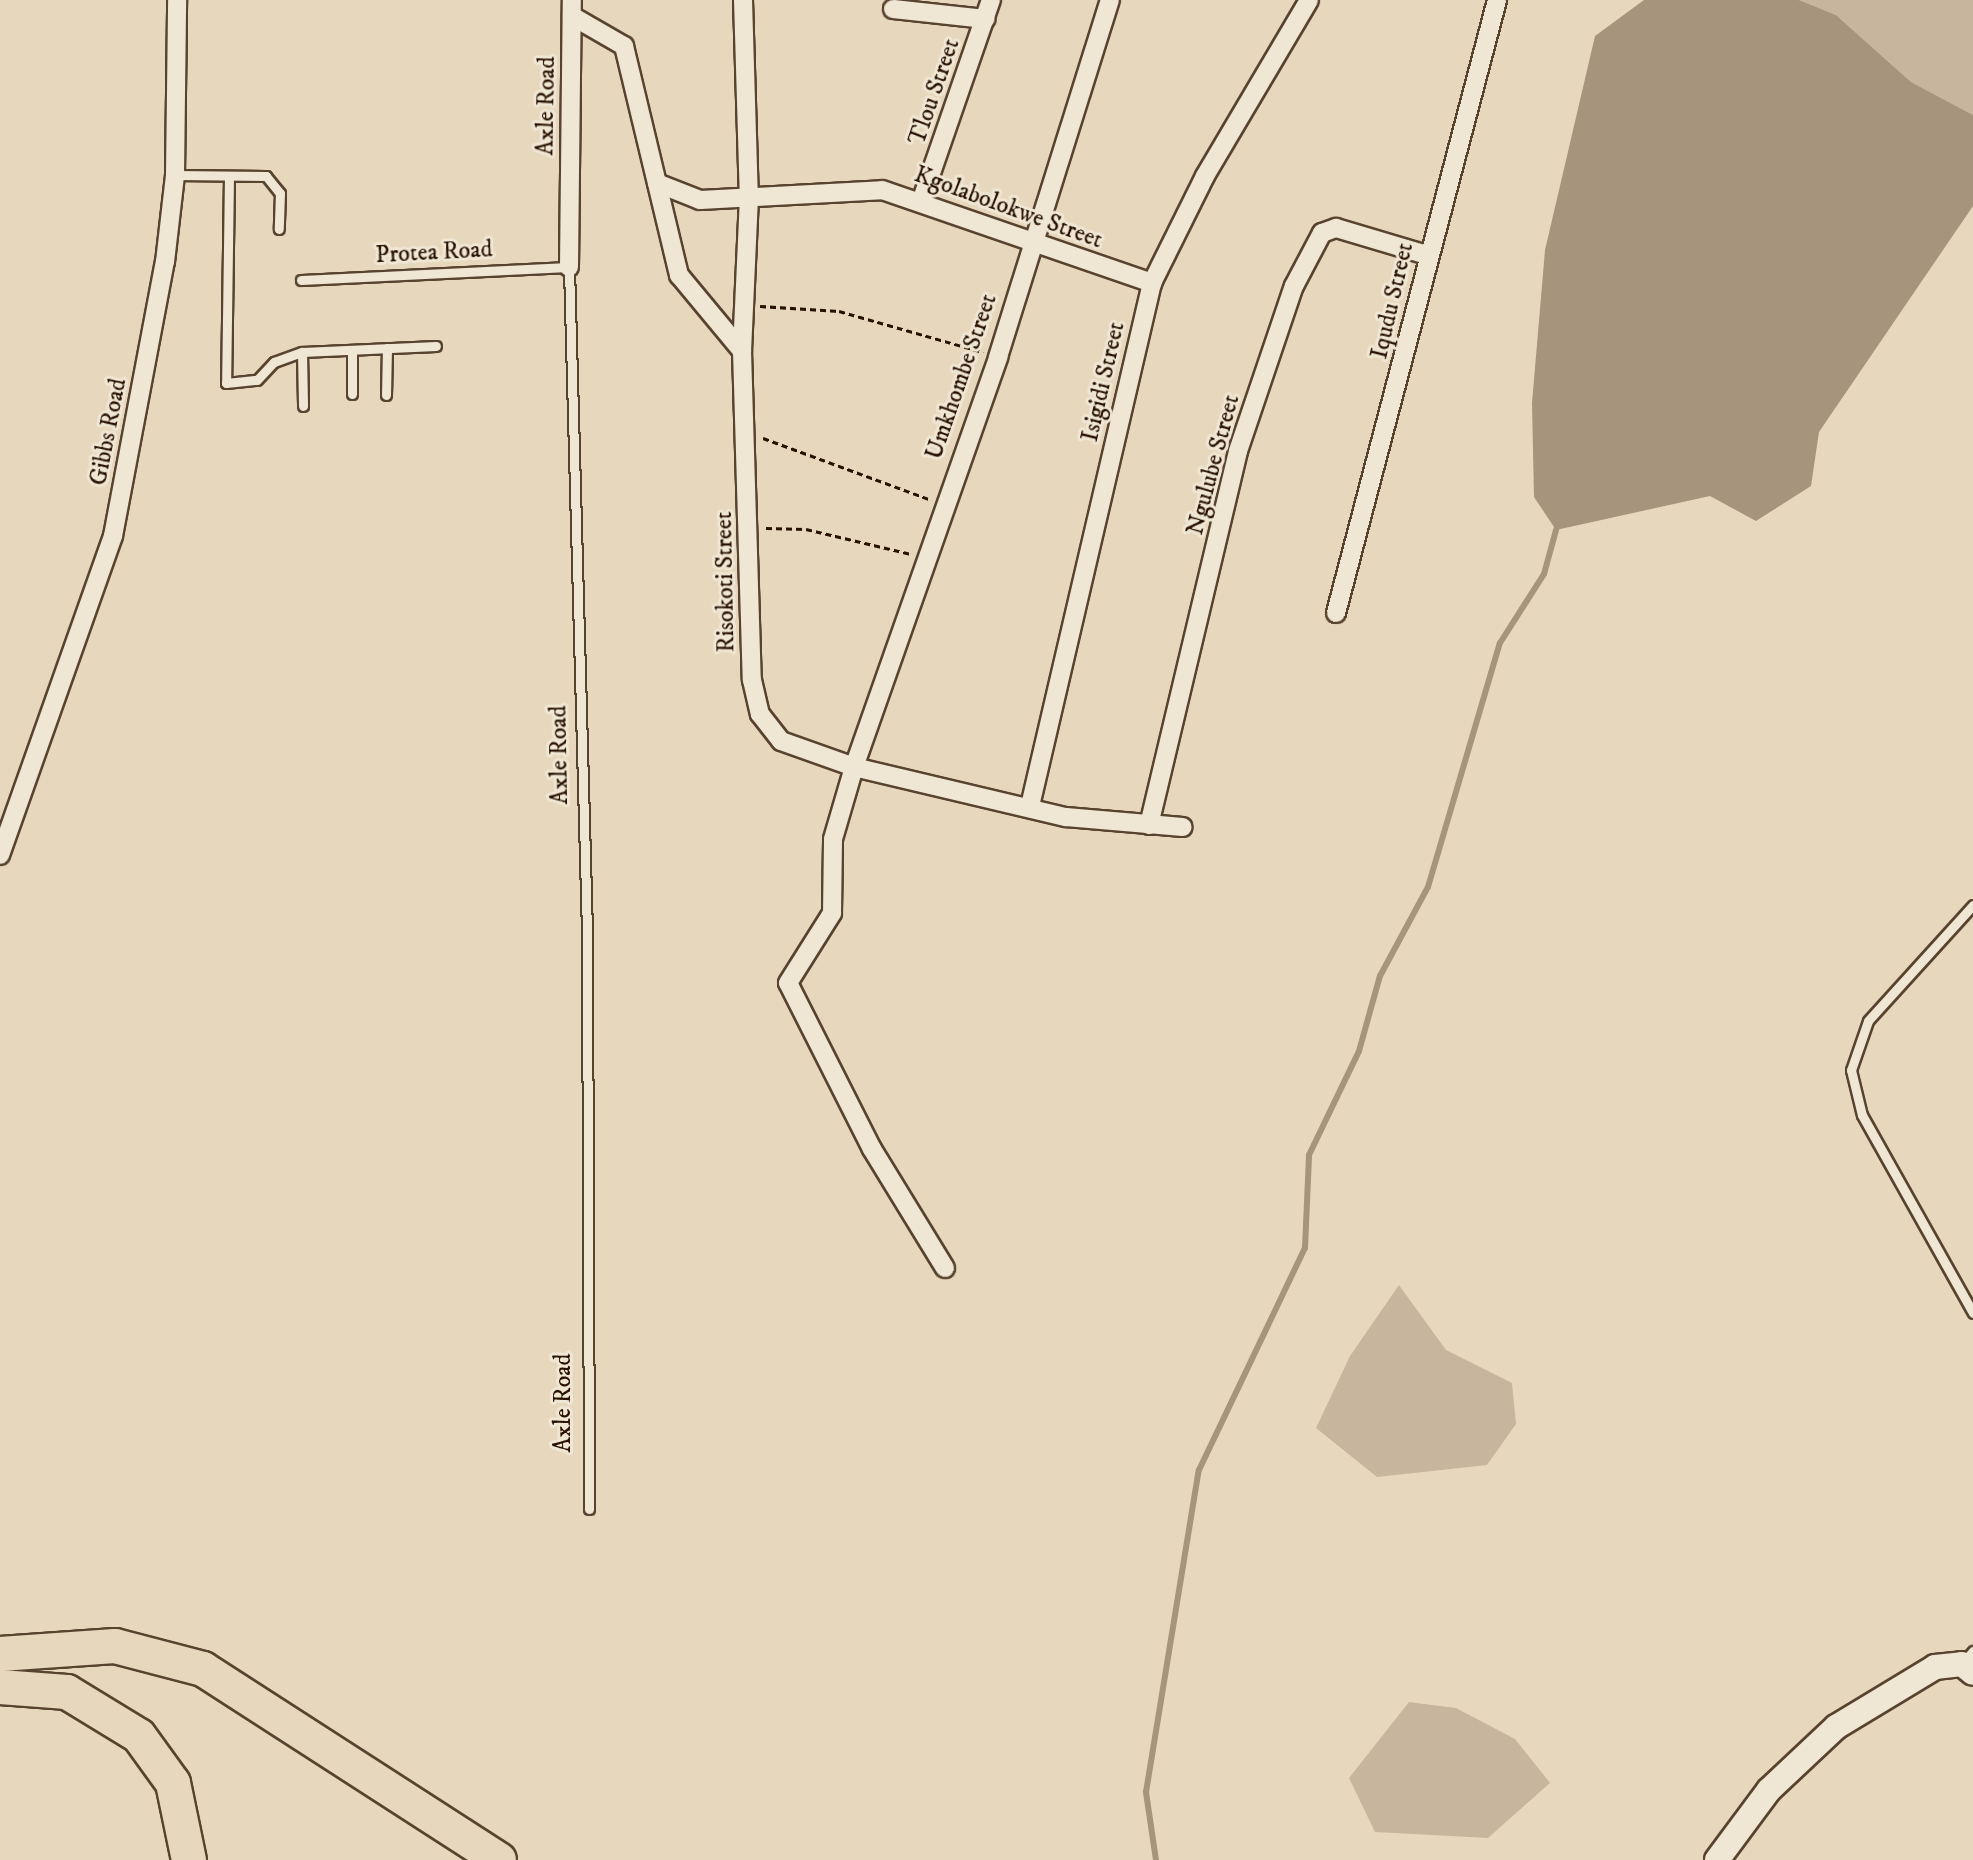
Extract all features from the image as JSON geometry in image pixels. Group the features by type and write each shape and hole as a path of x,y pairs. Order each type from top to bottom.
{"highway":[{"path":"0,1654 115,1646 203,1669 499,1860"},
{"path":"0,1687 41,1685 76,1695 139,1736 173,1783 189,1860"}],"street":[{"name":"Gibbs Road","path":"0,855 113,536 175,175 177,0"},
{"name":"Risokoti Street","path":"743,0 749,197 742,351 757,709 781,741 854,767 1030,806 1149,825 1183,827"},
{"name":"Tlou Street","path":"922,199 991,0"},
{"name":"Umkhombe Street","path":"945,1268 790,999 793,972 832,913 833,839 854,767 922,557 998,357 1110,0"},
{"name":"Isigidi Street","path":"1030,806 1152,283 1205,176 1309,0"},
{"name":"Iqudu Street","path":"1336,613 1427,255 1497,0"},
{"path":"572,8 624,46 684,285 742,351"},
{"name":"Axle Road","path":"569,267 572,8"},
{"path":"893,9 985,19"},
{"name":"Kgolabolokwe Street","path":"657,183 700,200 842,187 922,199 1032,244 1152,283"},
{"name":"Ngulube Street","path":"1149,825 1238,451 1294,286 1322,233 1336,228 1427,255"},
{"path":"1717,1860 1769,1790 1836,1727 1907,1679 1969,1662"}],"lane":[{"path":"175,175 229,176 276,182 279,229"},
{"path":"229,176 226,383 257,380 274,362 302,352 436,346"},
{"name":"Protea Road","path":"301,280 569,267"},
{"name":"Axle Road","path":"569,267 587,933 589,1509"},
{"path":"386,395 387,348"},
{"path":"352,350 352,394"},
{"path":"302,352 303,406"},
{"path":"1973,905 1868,1021 1851,1070 1862,1115 1973,1313"}],"path":[{"path":"742,304 839,311 998,357"},
{"path":"745,433 943,504"},
{"path":"750,528 806,529 922,557"}],"shaded area":[{"path":"1644,0 1799,0 1836,15 1911,82 1973,115 1973,206 1819,432 1811,486 1756,521 1710,496 1556,530 1534,497 1532,403 1545,250 1595,36"},
{"path":"1799,0 1973,0 1973,115 1911,82 1836,15"},
{"path":"1399,1285 1446,1350 1512,1383 1516,1424 1487,1465 1377,1477 1316,1428 1350,1356"},
{"path":"1409,1702 1456,1708 1515,1739 1550,1783 1488,1838 1375,1832 1349,1778"}],"waterway":[{"path":"1156,1860 1146,1792 1199,1470 1305,1248 1309,1155 1359,1051 1380,976 1428,887 1500,643 1544,574 1556,530"}]}
